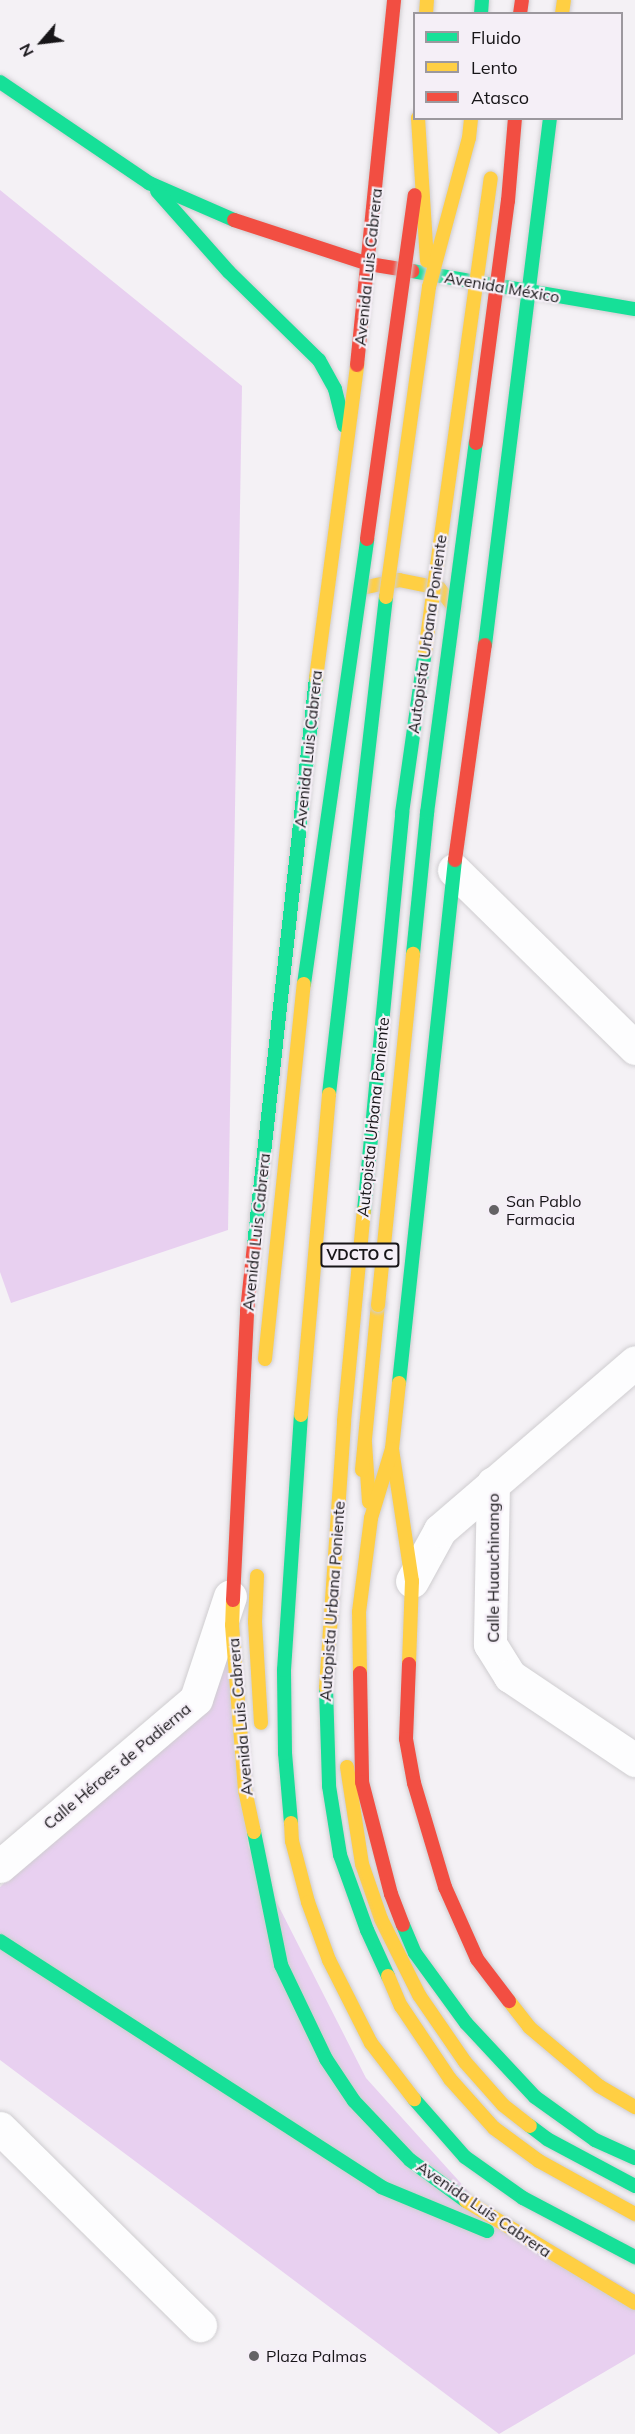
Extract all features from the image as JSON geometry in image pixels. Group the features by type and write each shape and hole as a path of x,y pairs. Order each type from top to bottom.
{"main road":[{"name":"Avenida Luis Cabrera","path":"394,0 369,264 348,446 322,620 248,1311 246,1573 233,1634 245,1790 281,1965 326,2059 354,2101 410,2160 479,2210 635,2303"},
{"path":"0,82 149,183 229,272 319,360 335,389 348,446"},
{"path":"418,120 429,287"},
{"path":"265,1365 296,1044 426,120"},
{"path":"429,287 469,138 471,120"},
{"path":"345,1672 378,1305 427,813 505,224 515,120"},
{"path":"370,1518 392,1449 454,870 531,292 550,120"},
{"name":"Autopista Urbana Poniente","path":"492,174 401,825 344,1420 326,1707 329,1786 340,1855 366,1930 401,2006 450,2079 494,2128 539,2161 635,2214"},
{"name":"Avenida México","path":"149,183 254,228 369,264 635,309"},
{"name":"VDCTO C","path":"429,287 385,605 333,1045 308,1323 284,1670 285,1753 292,1841 308,1902 329,1960 371,2043 420,2108 465,2157 523,2198 635,2257"},
{"path":"322,620 366,585 399,580 439,588 464,619 480,670"},
{"path":"365,1443 370,1518 359,1612 362,1782 391,1894 415,1953 466,2023 535,2097 594,2140 635,2158"},
{"path":"392,1449 412,1581 406,1739 414,1783 445,1887 477,1959 529,2027 599,2086 635,2107"},
{"path":"246,1573 255,1622 262,1740"},
{"path":"346,1751 348,1784 362,1864 381,1919 419,1995 465,2062 503,2105 547,2139 635,2186"},
{"path":"266,1821 269,1915"},
{"path":"0,1941 381,2187 568,2264"}],"street":[{"path":"454,870 635,1048"},
{"name":"Calle Huauchinango","path":"412,1581 440,1530 635,1362"},
{"name":"Calle Huauchinango","path":"493,1484 490,1644 510,1676 635,1760"},
{"name":"Calle Héroes de Padierna","path":"0,1866 196,1699 246,1573"},
{"path":"0,2128 200,2325"}],"shaded area":[{"path":"0,190 242,386 228,1230 11,1303 0,1272"},
{"path":"227,1611 248,1846 366,2078 476,2200 635,2293 635,2354 499,2434 0,2060 0,1887 199,1700"}],"traffic: fast":[{"path":"481,12 482,0"},
{"path":"0,82 149,183 234,220"},
{"path":"485,645 550,120"},
{"path":"157,191 229,272 319,360 335,389 344,426"},
{"path":"412,271 635,309"},
{"path":"413,954 427,813 476,443"},
{"path":"304,984 367,539"},
{"path":"329,1094 386,597"},
{"path":"364,1211 402,813 425,652"},
{"path":"254,1245 316,678"},
{"path":"399,1383 455,860"},
{"path":"291,1823 285,1753 284,1670 301,1415"},
{"path":"326,1688 329,1786 340,1855 367,1930 388,1976"},
{"path":"254,1832 281,1965 326,2059 354,2101 410,2160 466,2201"},
{"path":"403,1925 415,1953 466,2023 535,2097 595,2140 635,2158"},
{"path":"0,1941 381,2187 487,2231"},
{"path":"414,2099 465,2157 523,2198 635,2257"},
{"path":"530,2126 547,2139 635,2186"}],"traffic: slow":[{"path":"426,12 427,0"},
{"path":"562,12 564,0"},
{"path":"418,120 427,261"},
{"path":"386,597 429,287 469,138 471,120"},
{"path":"425,652 491,179"},
{"path":"316,678 357,365"},
{"path":"362,588 399,580 439,588 453,606"},
{"path":"378,1305 413,954"},
{"path":"265,1359 304,984"},
{"path":"301,1415 329,1094"},
{"path":"326,1688 344,1421 364,1211"},
{"path":"362,1470 378,1305"},
{"path":"399,1383 392,1449 412,1581 409,1664"},
{"path":"365,1443 369,1502"},
{"path":"360,1673 359,1612 371,1518 392,1449"},
{"path":"257,1576 255,1622 261,1723"},
{"path":"233,1600 232,1625 245,1790 254,1832"},
{"path":"347,1767 362,1864 381,1919 419,1995 465,2062 503,2105 530,2126"},
{"path":"291,1823 292,1841 308,1902 329,1960 371,2043 414,2099"},
{"path":"388,1976 401,2006 450,2079 494,2128 539,2161 635,2214"},
{"path":"509,2001 529,2027 599,2086 635,2107"},
{"path":"466,2201 635,2303"}],"traffic: jam":[{"path":"357,365 394,0"},
{"path":"520,12 522,0"},
{"path":"476,443 508,201 515,120"},
{"path":"367,539 415,195"},
{"path":"234,220 369,264 412,271"},
{"path":"455,860 485,645"},
{"path":"233,1600 247,1311 254,1245"},
{"path":"409,1664 406,1739 414,1783 445,1887 477,1959 509,2001"},
{"path":"360,1673 362,1782 391,1894 403,1925"}],"place":[{"name":"San Pablo Farmacia","path":"494,1210"},
{"name":"Plaza Palmas","path":"254,2356"}]}
